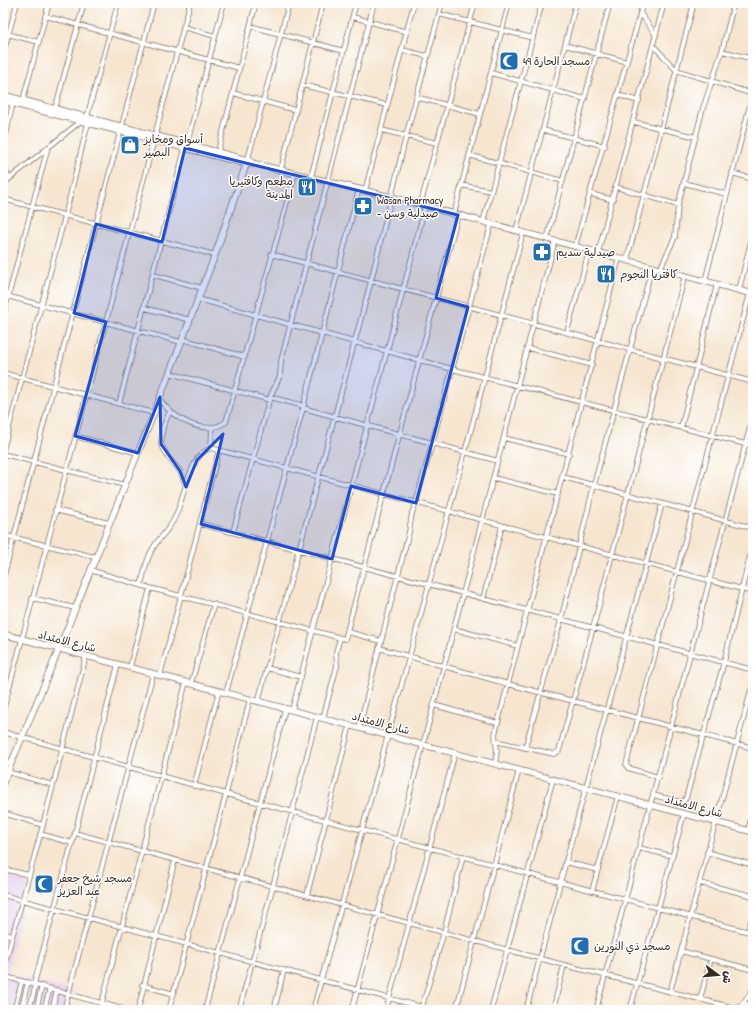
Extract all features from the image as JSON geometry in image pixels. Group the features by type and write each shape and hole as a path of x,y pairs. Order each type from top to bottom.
{"street":[{"path":"3,54 17,3"},
{"path":"23,100 49,3"},
{"path":"55,109 84,3"},
{"path":"3,450 66,216 88,120 118,3"},
{"path":"3,579 74,314 154,3"},
{"path":"3,711 190,3"},
{"path":"119,404 224,3"},
{"path":"218,151 256,3"},
{"path":"3,783 59,649 216,255 247,161 289,3"},
{"path":"280,169 323,3"},
{"path":"311,177 356,3"},
{"path":"233,532 270,398 280,376 281,361 374,3"},
{"path":"226,693 287,469 338,271 381,130 414,3"},
{"path":"258,702 355,344 390,197 442,3"},
{"path":"292,710 403,289 438,143 475,3"},
{"path":"90,570 150,588 345,639 436,298 456,215 461,185 509,3"},
{"path":"483,222 542,3"},
{"path":"516,231 576,3"},
{"path":"547,239 610,3"},
{"path":"575,247 605,146 643,3"},
{"path":"598,253 634,122 664,3"},
{"path":"627,260 694,3"},
{"path":"660,269 675,237 678,205 703,108 714,81 734,3"},
{"path":"640,13 656,35"},
{"path":"439,14 533,38"},
{"path":"45,16 239,68"},
{"path":"353,17 407,32"},
{"path":"250,26 344,51"},
{"path":"183,27 215,36"},
{"path":"3,32 39,42"},
{"path":"565,45 627,62"},
{"path":"653,45 676,70 753,94 726,194 705,281"},
{"path":"402,50 427,56"},
{"path":"722,51 753,60"},
{"path":"491,73 585,100"},
{"path":"302,85 387,106"},
{"path":"233,93 295,110"},
{"path":"3,95 55,109 88,120 247,161"},
{"path":"618,95 639,101"},
{"path":"416,97 480,114"},
{"path":"3,101 81,121 88,120"},
{"path":"3,148 13,104"},
{"path":"3,189 4,183 81,121"},
{"path":"634,122 696,137"},
{"path":"381,130 438,143"},
{"path":"543,130 605,146"},
{"path":"186,146 218,151 256,164 390,197 752,293 728,375 626,767 658,777"},
{"path":"3,316 5,296 32,207 48,147"},
{"path":"469,155 563,180"},
{"path":"3,164 10,179"},
{"path":"159,399 170,411 196,426 212,427 226,422 236,391 271,254 295,173"},
{"path":"732,173 753,179"},
{"path":"684,183 726,194"},
{"path":"461,185 491,191"},
{"path":"616,187 678,205"},
{"path":"591,194 612,200"},
{"path":"3,199 216,255"},
{"path":"359,728 409,532 412,512 416,504 433,444 468,307 491,225"},
{"path":"313,1010 466,452 523,233"},
{"path":"738,290 753,233"},
{"path":"352,1010 494,478 555,241"},
{"path":"567,332 589,251"},
{"path":"271,254 753,382"},
{"path":"495,764 497,751 495,741 498,723 619,258"},
{"path":"525,748 561,620 594,486 632,349 652,267"},
{"path":"154,275 202,288"},
{"path":"495,741 525,748 558,753 574,700 685,275"},
{"path":"681,428 717,284"},
{"path":"5,296 245,357"},
{"path":"198,299 355,344 753,446"},
{"path":"145,308 190,320"},
{"path":"528,348 592,365"},
{"path":"3,373 154,413"},
{"path":"169,373 236,391 270,398 399,435 498,461"},
{"path":"170,411 163,427 161,444 168,457 180,471 186,487"},
{"path":"596,1010 753,416"},
{"path":"211,448 212,427"},
{"path":"76,436 138,453"},
{"path":"504,438 569,454"},
{"path":"141,585 152,550 166,533 174,519 197,460 206,449 211,448 253,461 753,592"},
{"path":"160,676 201,524 219,450"},
{"path":"3,454 125,485"},
{"path":"563,477 753,528"},
{"path":"494,478 558,494"},
{"path":"526,1010 662,504"},
{"path":"55,510 109,523"},
{"path":"201,524 753,670"},
{"path":"483,599 502,526"},
{"path":"3,535 95,557"},
{"path":"653,795 680,802 684,801 724,662 753,544"},
{"path":"130,667 150,588"},
{"path":"32,598 75,608"},
{"path":"100,1010 188,683 214,604"},
{"path":"454,629 518,646"},
{"path":"348,632 381,641"},
{"name":"شارع الامتداد","path":"3,634 750,831"},
{"path":"239,1010 293,811 337,666 336,652 340,638"},
{"path":"379,648 508,684 574,700 753,748"},
{"path":"3,970 43,825 86,656"},
{"path":"29,1010 118,664"},
{"path":"267,668 301,677"},
{"path":"64,1010 88,917 110,843 153,674"},
{"path":"670,992 753,682"},
{"path":"194,786 219,691"},
{"path":"169,1010 250,700"},
{"path":"434,704 498,723"},
{"path":"205,1010 285,709"},
{"path":"306,895 350,725"},
{"path":"3,732 194,786 260,802 363,831 494,864 658,909 753,933"},
{"path":"386,1010 455,753"},
{"path":"3,762 11,764"},
{"path":"456,1010 519,770"},
{"path":"8,772 53,785"},
{"path":"491,1010 553,779"},
{"path":"592,891 618,796"},
{"path":"750,831 753,810"},
{"path":"3,813 43,825"},
{"path":"630,1010 684,814"},
{"path":"75,833 540,959 738,1009 753,989"},
{"path":"40,834 72,843"},
{"path":"640,848 672,856"},
{"path":"707,852 753,865"},
{"path":"422,1008 444,932 462,856"},
{"path":"138,1010 142,986 175,860"},
{"path":"565,862 598,870"},
{"path":"3,869 29,875"},
{"path":"700,883 753,896"},
{"path":"3,895 322,979 432,1010"},
{"path":"748,932 753,913"},
{"path":"3,933 12,936"},
{"path":"681,951 753,970"},
{"path":"700,999 711,959"},
{"path":"553,1010 564,965"},
{"path":"274,1010 284,970"},
{"path":"3,988 5,976 126,1010"},
{"path":"15,1010 22,981"},
{"path":"21,1010 28,982"},
{"path":"36,1010 42,986"},
{"path":"142,986 174,994"},
{"path":"44,1010 50,988"},
{"path":"52,1010 57,990"},
{"path":"744,1002 753,1009"}],"highlighted area":[{"path":"185,148 458,215 436,298 468,307 416,503 351,486 332,559 201,524 223,434 197,460 186,487 180,471 161,444 160,397 138,453 75,436 106,322 74,313 96,224 162,242"}],"shaded area":[{"path":"3,873 28,882 7,973 73,991 68,1010 3,1010"}],"place":[{"name":"مسجد الحارة 49","path":"509,61"},
{"name":"أسواق ومخابز البصير","path":"130,145"},
{"name":"مطعم وكافتيريا المدينة","path":"307,187"},
{"name":"Wasan Pharmacy - صيدلية وسن","path":"363,206"},
{"name":"صيدلية سديم","path":"542,252"},
{"name":"كافتريا النجوم","path":"606,274"},
{"name":"مسجد شيخ جعفر عبد العزيز","path":"44,884"},
{"name":"مسجد ذي النورين","path":"580,946"}]}
